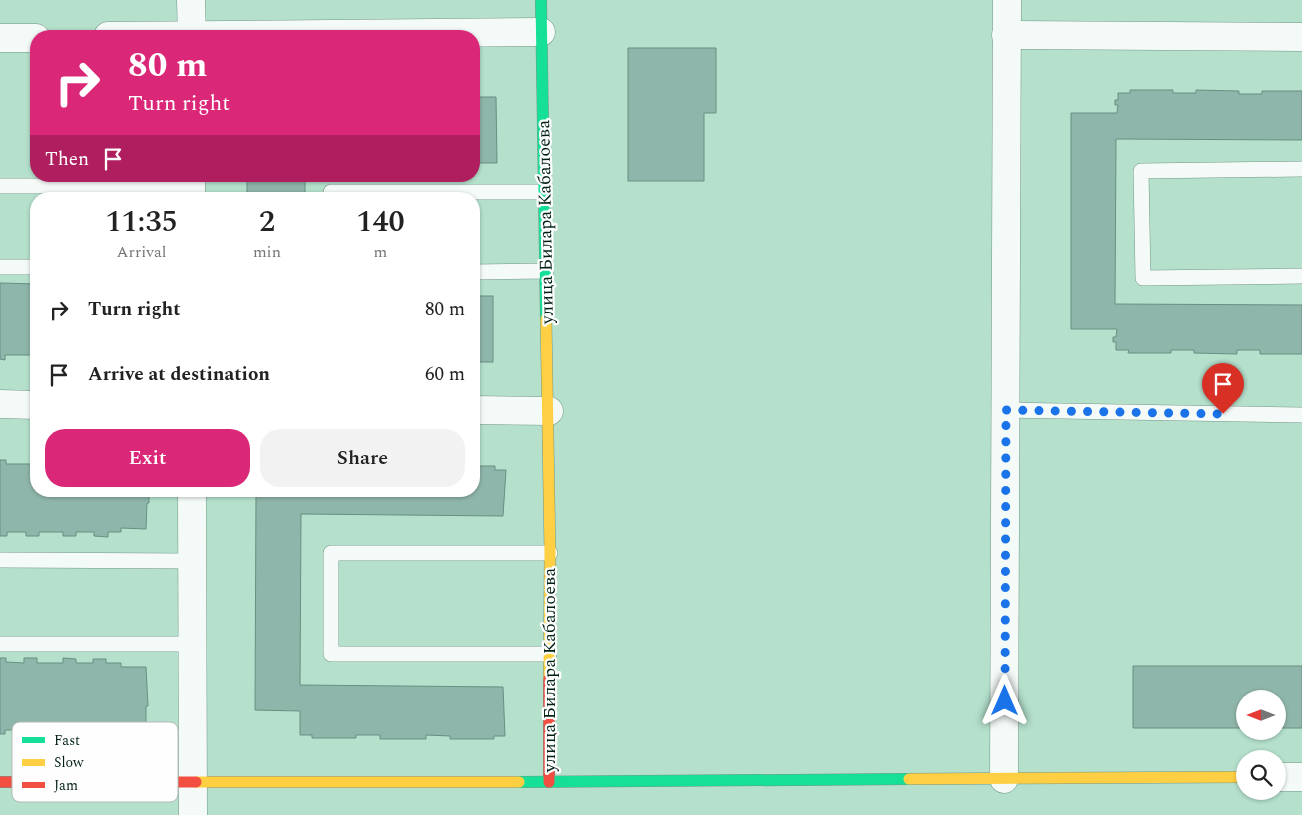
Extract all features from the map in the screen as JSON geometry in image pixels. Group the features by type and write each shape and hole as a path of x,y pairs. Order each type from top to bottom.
{"street":[{"path":"191,0 192,30"},
{"name":"улица Билара Кабалоева","path":"178,781 549,782 549,411 541,0"},
{"path":"1004,779 1007,0"},
{"path":"480,33 541,32"},
{"path":"1006,35 1302,37"},
{"path":"0,38 30,38"},
{"path":"0,404 30,405"},
{"path":"480,410 549,411"},
{"path":"192,497 193,815"},
{"path":"549,782 1236,777"},
{"path":"1286,777 1302,777"}],"lane":[{"path":"1302,170 1141,171 1143,278 1302,276"},
{"path":"0,186 192,187"},
{"path":"331,192 544,192"},
{"path":"0,267 30,267"},
{"path":"480,272 546,271"},
{"path":"1006,410 1302,415"},
{"path":"549,654 331,654 331,554 550,553"},
{"path":"0,560 193,561"},
{"path":"0,644 194,644"}],"building":[{"path":"628,48 716,48 716,113 704,113 704,181 628,181"},
{"path":"1130,90 1173,90 1173,93 1196,93 1196,90 1239,91 1239,94 1262,94 1262,91 1302,91 1302,140 1116,139 1115,304 1302,305 1302,354 1260,354 1260,350 1237,350 1237,354 1194,353 1194,350 1171,350 1171,353 1128,353 1129,350 1116,350 1116,342 1113,342 1113,337 1116,337 1117,329 1071,329 1071,113 1117,113 1118,105 1115,105 1115,100 1118,100 1118,93 1130,93"},
{"path":"480,97 496,97 497,163 480,163"},
{"path":"247,182 305,182 305,192 247,192"},
{"path":"0,283 30,284 30,355 5,355 5,360 0,359"},
{"path":"480,296 493,296 493,362 480,362"},
{"path":"0,460 6,460 6,464 30,464 30,497 149,497 146,529 121,528 121,532 108,532 108,537 94,536 94,532 76,532 76,536 63,536 63,532 39,532 39,536 26,536 26,532 7,532 7,536 0,536"},
{"path":"480,466 495,466 495,470 506,470 503,516 301,514 300,685 503,687 505,736 494,736 494,739 450,739 450,736 426,735 426,739 380,739 380,735 356,735 356,738 312,738 312,735 300,735 300,711 255,710 256,497 480,497"},
{"path":"0,658 6,658 6,662 24,663 24,658 37,658 37,663 63,663 63,658 76,659 76,663 93,663 93,659 106,659 106,663 121,663 121,667 146,667 148,706 146,706 146,722 12,722 12,730 5,730 5,734 0,734"},
{"path":"1133,666 1302,666 1302,728 1286,728 1286,690 1236,690 1236,728 1133,728"}],"traffic: fast":[{"path":"541,0 546,319"},
{"path":"519,782 909,779"}],"traffic: slow":[{"path":"546,319 550,553 549,679"},
{"path":"909,779 1236,777"},
{"path":"196,782 519,782"}],"traffic: jam":[{"path":"549,679 549,782"},
{"path":"0,782 12,782"},
{"path":"178,782 196,782"}],"route":[{"path":"1005,701 1006,410 1223,414"}]}
